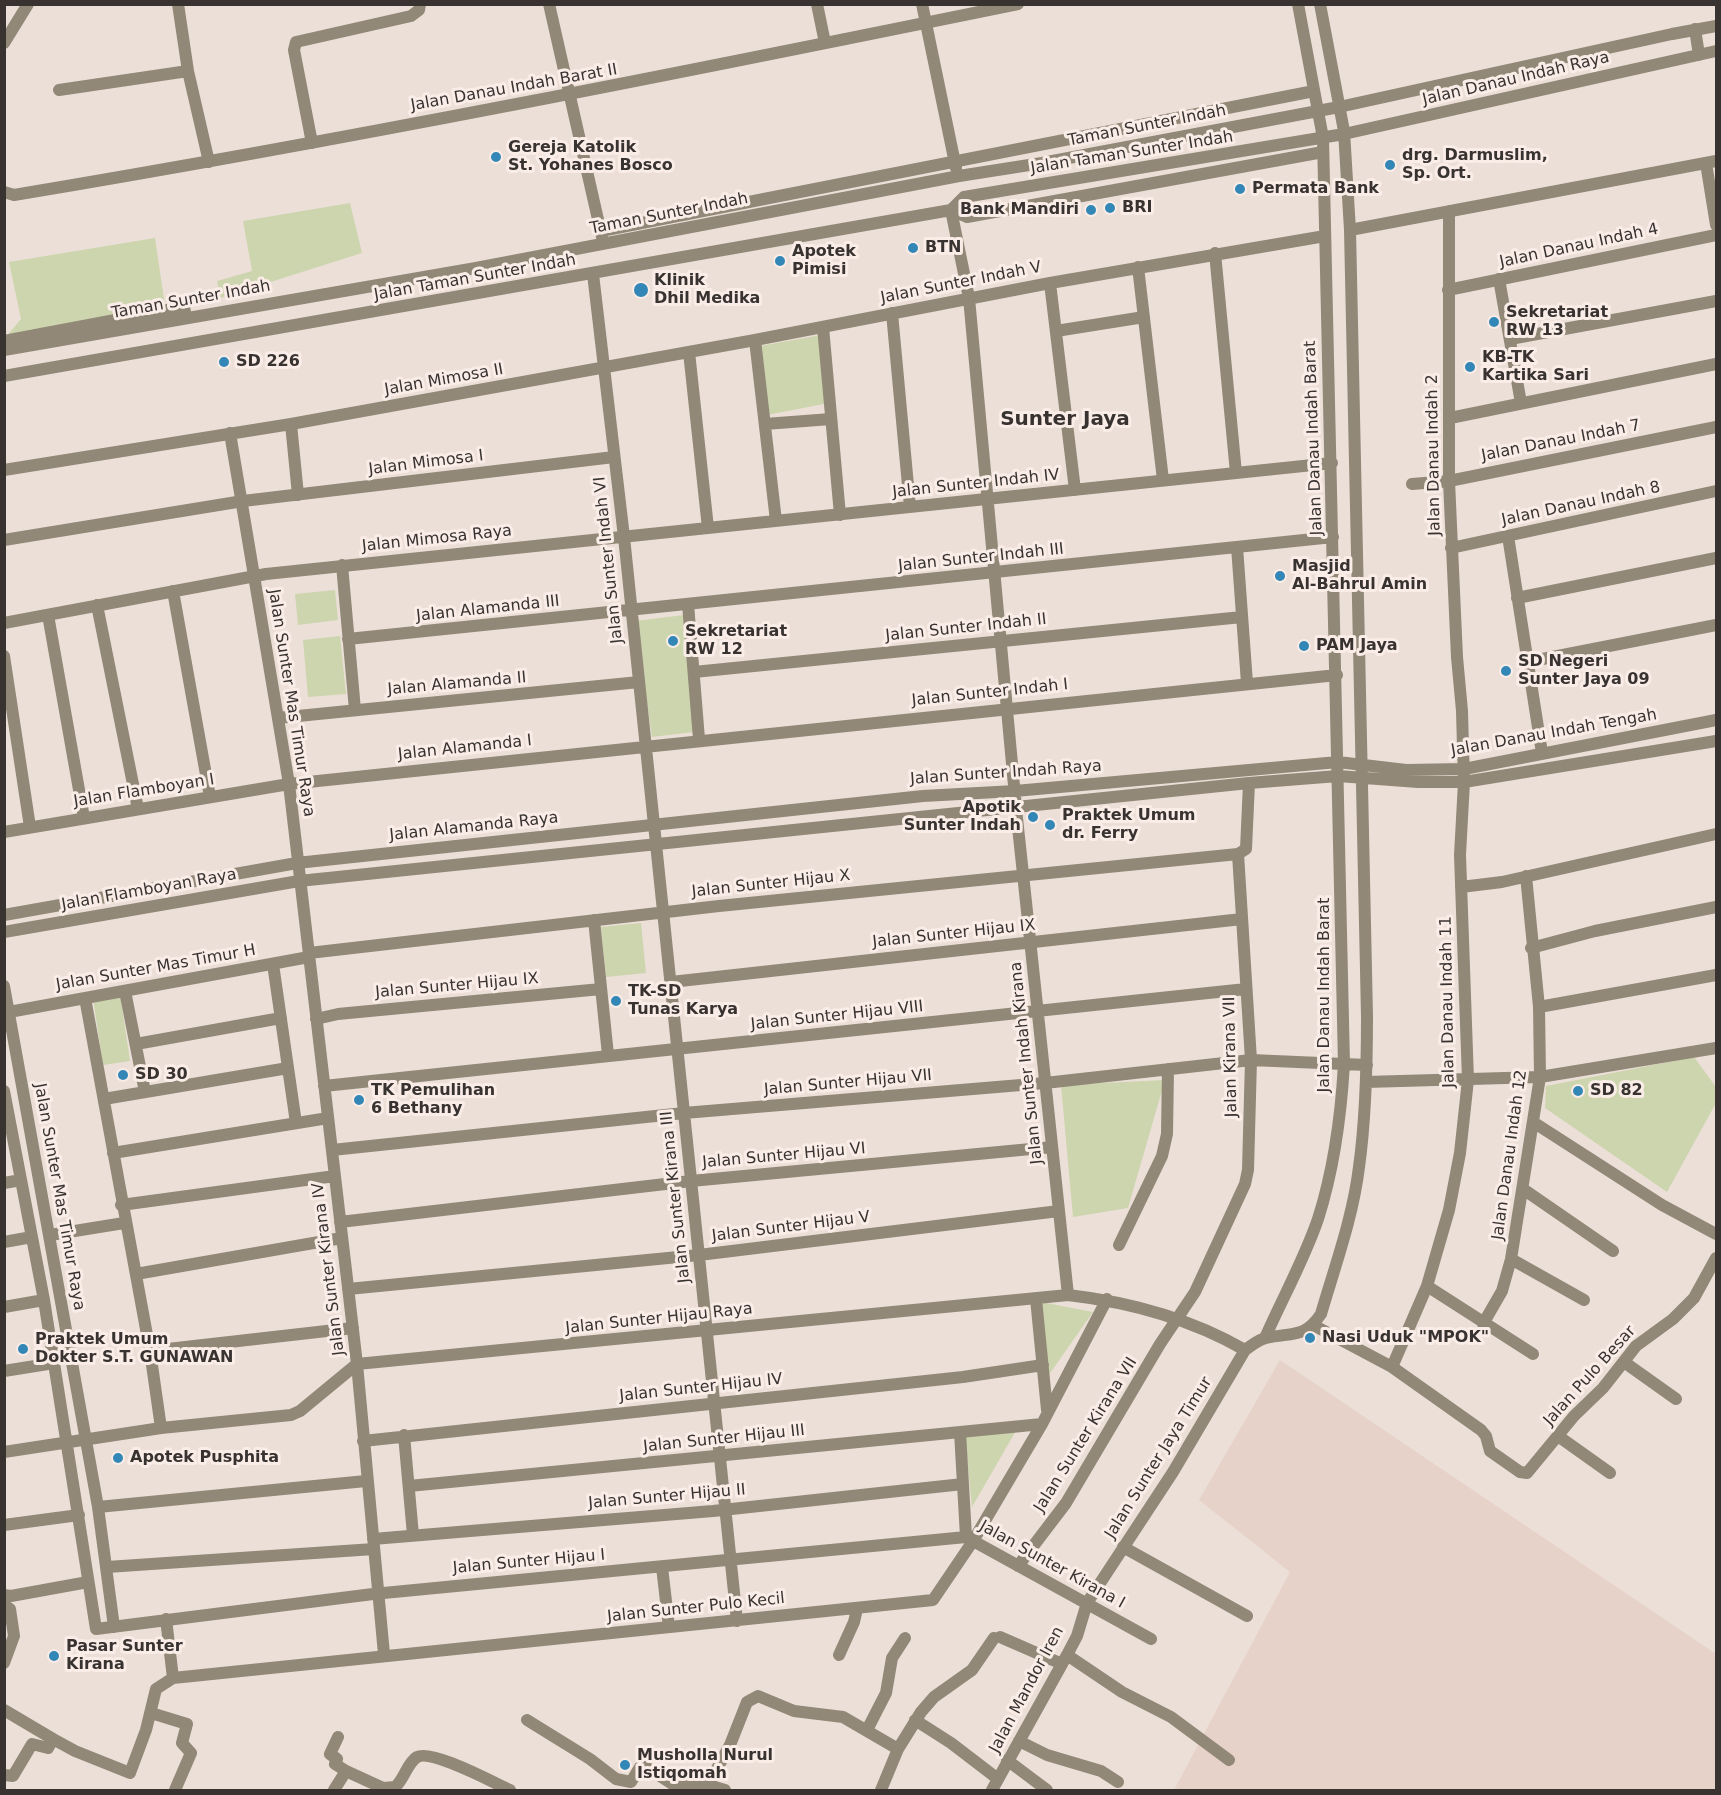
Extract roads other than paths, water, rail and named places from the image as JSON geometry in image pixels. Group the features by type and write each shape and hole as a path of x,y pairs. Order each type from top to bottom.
{"street":[{"path":"4,44 28,4"},
{"path":"178,4 188,71 209,162"},
{"path":"312,143 294,50 296,42 411,16 419,10 420,4"},
{"path":"549,4 568,96 602,237 955,160 1314,91"},
{"path":"817,4 825,43"},
{"path":"922,4 959,176"},
{"name":"Jalan Danau Indah Barat II","path":"9,193 209,162 568,96 1018,4"},
{"name":"Jalan Danau Indah Barat","path":"1265,1338 1317,1222 1340,1119 1344,1064 1337,675 1323,136 1298,4"},
{"path":"1265,1338 1294,1335 1313,1325 1321,1314 1352,1208 1359,1168 1367,1065 1350,230 1344,133 1320,4"},
{"name":"Jalan Danau Indah Raya","path":"1339,109 1716,26"},
{"path":"1695,29 1699,55"},
{"name":"Jalan Danau Indah Raya","path":"1323,136 1716,51"},
{"path":"59,90 188,71"},
{"name":"Taman Sunter Indah","path":"4,350 602,237 1042,163 1339,109"},
{"name":"Jalan Taman Sunter Indah","path":"951,210 964,197 1323,136"},
{"name":"Jalan Taman Sunter Indah","path":"4,376 951,210 967,217 1323,152"},
{"path":"1350,230 1711,162 1716,225"},
{"path":"1140,168 1143,184"},
{"name":"Jalan Sunter Indah Kirana","path":"951,210 969,298 1016,805 1068,1295"},
{"name":"Jalan Danau Indah 2","path":"1449,212 1449,481 1464,775"},
{"name":"Jalan Danau Indah 4","path":"1448,290 1716,235"},
{"name":"Jalan Sunter Indah V","path":"603,367 1215,253 1325,236"},
{"path":"1215,253 1236,473"},
{"path":"1138,267 1163,480"},
{"name":"Jalan Sunter Indah VI","path":"592,274 624,537 656,842"},
{"path":"1499,279 1521,403"},
{"path":"1050,283 1075,490"},
{"path":"1510,339 1716,301"},
{"path":"4,341 184,307 186,317"},
{"path":"892,313 910,507"},
{"path":"1056,331 1144,317"},
{"path":"823,327 840,515"},
{"path":"754,340 776,521"},
{"path":"689,352 708,528"},
{"path":"1450,418 1716,364"},
{"name":"Jalan Mimosa II","path":"4,470 291,424 603,367"},
{"path":"765,424 831,419"},
{"path":"291,424 298,495"},
{"name":"Jalan Danau Indah 7","path":"1412,484 1449,481 1716,427"},
{"name":"Jalan Sunter Mas Timur Raya","path":"230,433 289,783 299,881"},
{"name":"Jalan Mimosa I","path":"4,540 243,501 614,457"},
{"name":"Jalan Sunter Indah IV","path":"624,537 1332,463"},
{"name":"Jalan Danau Indah 8","path":"1451,548 1716,491"},
{"path":"1508,536 1542,753"},
{"name":"Jalan Mimosa Raya","path":"4,623 254,575 624,537"},
{"name":"Jalan Sunter Indah III","path":"631,611 1333,537"},
{"path":"1237,548 1247,683"},
{"path":"1517,597 1716,558"},
{"path":"342,565 355,710"},
{"path":"173,591 210,797"},
{"path":"688,604 699,739"},
{"path":"97,605 138,809"},
{"name":"Jalan Alamanda III","path":"348,639 631,611"},
{"path":"48,615 84,818"},
{"name":"Jalan Sunter Indah II","path":"694,672 1242,617"},
{"path":"1527,662 1716,625"},
{"path":"4,656 30,827"},
{"name":"Jalan Sunter Indah I","path":"645,745 1337,675"},
{"name":"Jalan Alamanda II","path":"278,718 639,682"},
{"name":"Jalan Danau Indah Tengah","path":"1464,775 1542,753 1716,720"},
{"name":"Jalan Danau Indah Tengah","path":"1362,771 1418,782 1716,741"},
{"name":"Jalan Alamanda I","path":"289,783 645,745"},
{"name":"Jalan Sunter Indah Raya","path":"654,824 923,796 1015,791 1338,762 1362,771"},
{"name":"Jalan Sunter Indah Raya","path":"656,842 1016,805 1338,776 1362,771"},
{"name":"Jalan Danau Indah 11","path":"1392,1367 1427,1287 1453,1190 1468,1080 1460,834 1464,775"},
{"name":"Jalan Flamboyan I","path":"4,832 289,783"},
{"name":"Jalan Kirana VII","path":"1179,1319 1195,1292 1245,1184 1248,1170 1251,1060 1238,854 1246,849 1249,783"},
{"name":"Jalan Alamanda Raya","path":"297,863 654,824"},
{"path":"1461,887 1526,876 1716,834"},
{"name":"Jalan Alamanda Raya","path":"299,881 656,842"},
{"name":"Jalan Sunter Kirana III","path":"656,842 737,1621"},
{"name":"Jalan Sunter Hijau X","path":"309,955 663,912 1238,854"},
{"name":"Jalan Flamboyan Raya","path":"4,915 297,863"},
{"name":"Jalan Danau Indah 12","path":"1483,1324 1502,1291 1511,1259 1540,1077 1539,1007 1531,948 1526,876"},
{"name":"Jalan Flamboyan Raya","path":"4,932 299,881"},
{"name":"Jalan Sunter Kirana IV","path":"299,881 353,1328 363,1364 363,1441 384,1654"},
{"path":"1531,948 1595,931 1716,907"},
{"name":"Jalan Sunter Hijau IX","path":"670,982 1242,919"},
{"path":"594,920 608,1055"},
{"name":"Jalan Sunter Mas Timur H","path":"9,1012 273,964 309,955"},
{"path":"273,964 296,1123"},
{"path":"1539,1007 1716,975"},
{"name":"Jalan Sunter Mas Timur Raya","path":"4,986 98,1508 114,1627"},
{"name":"Jalan Sunter Hijau IX","path":"316,1019 338,1014 601,989"},
{"name":"Jalan Sunter Hijau VIII","path":"324,1086 1246,989"},
{"path":"125,991 145,1092"},
{"path":"85,998 124,1223 150,1351 161,1428"},
{"path":"136,1044 281,1018"},
{"path":"1366,1082 1540,1077 1716,1048"},
{"name":"Jalan Sunter Hijau VII","path":"332,1150 684,1113 1045,1083 1251,1060 1367,1065"},
{"path":"104,1100 288,1068"},
{"path":"1119,1245 1162,1156 1167,1134 1168,1069"},
{"name":"Jalan Sunter Mas Timur Raya","path":"4,1092 7,1120 44,1300 96,1629"},
{"path":"113,1153 328,1119"},
{"path":"1533,1122 1662,1205 1716,1234"},
{"name":"Jalan Sunter Hijau VI","path":"340,1222 691,1181 1052,1147"},
{"path":"121,1205 335,1176"},
{"path":"4,1183 21,1180"},
{"path":"1523,1189 1613,1251"},
{"name":"Jalan Sunter Hijau V","path":"348,1289 699,1255 1059,1211"},
{"path":"50,1235 124,1223"},
{"path":"4,1242 32,1237"},
{"path":"136,1274 342,1238"},
{"name":"Jalan Pulo Besar","path":"1392,1367 1486,1436 1490,1451 1524,1473 1644,1339 1673,1319 1694,1298 1716,1258"},
{"path":"1511,1259 1584,1300"},
{"path":"1427,1287 1533,1354"},
{"name":"Jalan Sunter Hijau Raya","path":"363,1364 1068,1295 1107,1299 1179,1319 1245,1350"},
{"path":"1036,1299 1047,1411"},
{"name":"Jalan Sunter Pulo Kecil","path":"174,1678 384,1654 933,1600 1042,1424 1107,1299"},
{"path":"4,1307 44,1300"},
{"name":"Jalan Sunter Kirana VII","path":"1018,1566 1066,1503 1160,1344 1179,1319"},
{"path":"1313,1325 1392,1367"},
{"path":"150,1351 353,1328"},
{"name":"Jalan Sunter Jaya Timur","path":"1087,1603 1173,1472 1245,1350 1265,1338"},
{"path":"1624,1362 1676,1399"},
{"path":"4,1371 54,1364"},
{"path":"4,1452 161,1428 291,1415 300,1411 363,1364"},
{"name":"Jalan Sunter Hijau IV","path":"363,1441 714,1404 1043,1365"},
{"name":"Jalan Sunter Hijau III","path":"409,1486 1042,1424"},
{"name":"Jalan Sunter Kirana I","path":"960,1432 963,1484 970,1539 1151,1639"},
{"path":"404,1435 412,1535"},
{"path":"1558,1436 1610,1473"},
{"path":"98,1508 366,1481"},
{"name":"Jalan Sunter Hijau II","path":"107,1568 373,1544 412,1535 725,1509 963,1484"},
{"path":"4,1525 79,1515"},
{"name":"Jalan Sunter Hijau I","path":"96,1629 378,1593 970,1539"},
{"path":"1123,1547 1247,1616"},
{"path":"662,1567 669,1627"},
{"path":"4,1595 88,1582"},
{"name":"Jalan Mandor Iren","path":"992,1791 1007,1760 1065,1660 1087,1603"},
{"path":"4,1605 10,1609 14,1636 4,1663"},
{"path":"839,1655 854,1622 857,1609"},
{"path":"4,1710 75,1751 130,1773 151,1713 156,1689 174,1678 166,1619"},
{"path":"867,1730 886,1693 892,1658 905,1638"},
{"path":"881,1791 897,1749 915,1720 934,1697 972,1670 997,1638 1065,1660 1171,1717 1229,1760"},
{"path":"708,1785 730,1745 747,1702 752,1697 758,1696 794,1710 843,1717 897,1749"},
{"path":"151,1713 186,1722 182,1743 191,1753 175,1791"},
{"path":"527,1720 590,1759 616,1779 631,1782 636,1770 646,1767 676,1789 708,1785 725,1791"},
{"path":"915,1720 951,1743 998,1779"},
{"path":"338,1737 330,1754 337,1759 335,1764 387,1788 399,1785 418,1757 434,1757 510,1791"},
{"path":"4,1775 13,1776 33,1743 48,1748 53,1739"},
{"path":"1018,1741 1047,1755 1101,1772 1118,1782"},
{"path":"1007,1760 1047,1791"},
{"path":"334,1791 346,1771"}],"place":[{"name":"Gereja Katolik St. Yohanes Bosco","path":"496,157"},
{"name":"drg. Darmuslim, Sp. Ort.","path":"1390,165"},
{"name":"Permata Bank","path":"1240,189"},
{"name":"BRI","path":"1110,208"},
{"name":"Bank Mandiri","path":"1091,210"},
{"name":"BTN","path":"913,248"},
{"name":"Apotek Pimisi","path":"780,261"},
{"name":"Klinik Dhil Medika","path":"641,290"},
{"name":"Sekretariat RW 13","path":"1494,322"},
{"name":"SD 226","path":"224,362"},
{"name":"KB-TK Kartika Sari","path":"1470,367"},
{"name":"Masjid Al-Bahrul Amin","path":"1280,576"},
{"name":"Sekretariat RW 12","path":"673,641"},
{"name":"PAM Jaya","path":"1304,646"},
{"name":"SD Negeri Sunter Jaya 09","path":"1506,671"},
{"name":"Apotik Sunter Indah","path":"1033,817"},
{"name":"Praktek Umum dr. Ferry","path":"1050,825"},
{"name":"TK-SD Tunas Karya","path":"616,1001"},
{"name":"SD 30","path":"123,1075"},
{"name":"SD 82","path":"1578,1091"},
{"name":"TK Pemulihan 6 Bethany","path":"359,1100"},
{"name":"Nasi Uduk \"MPOK\"","path":"1310,1338"},
{"name":"Praktek Umum Dokter S.T. GUNAWAN","path":"23,1349"},
{"name":"Apotek Pusphita","path":"118,1458"},
{"name":"Pasar Sunter Kirana","path":"54,1656"},
{"name":"Musholla Nurul Istiqomah","path":"625,1765"}],"district":[{"name":"Sunter Jaya","path":"1065,420"}]}
